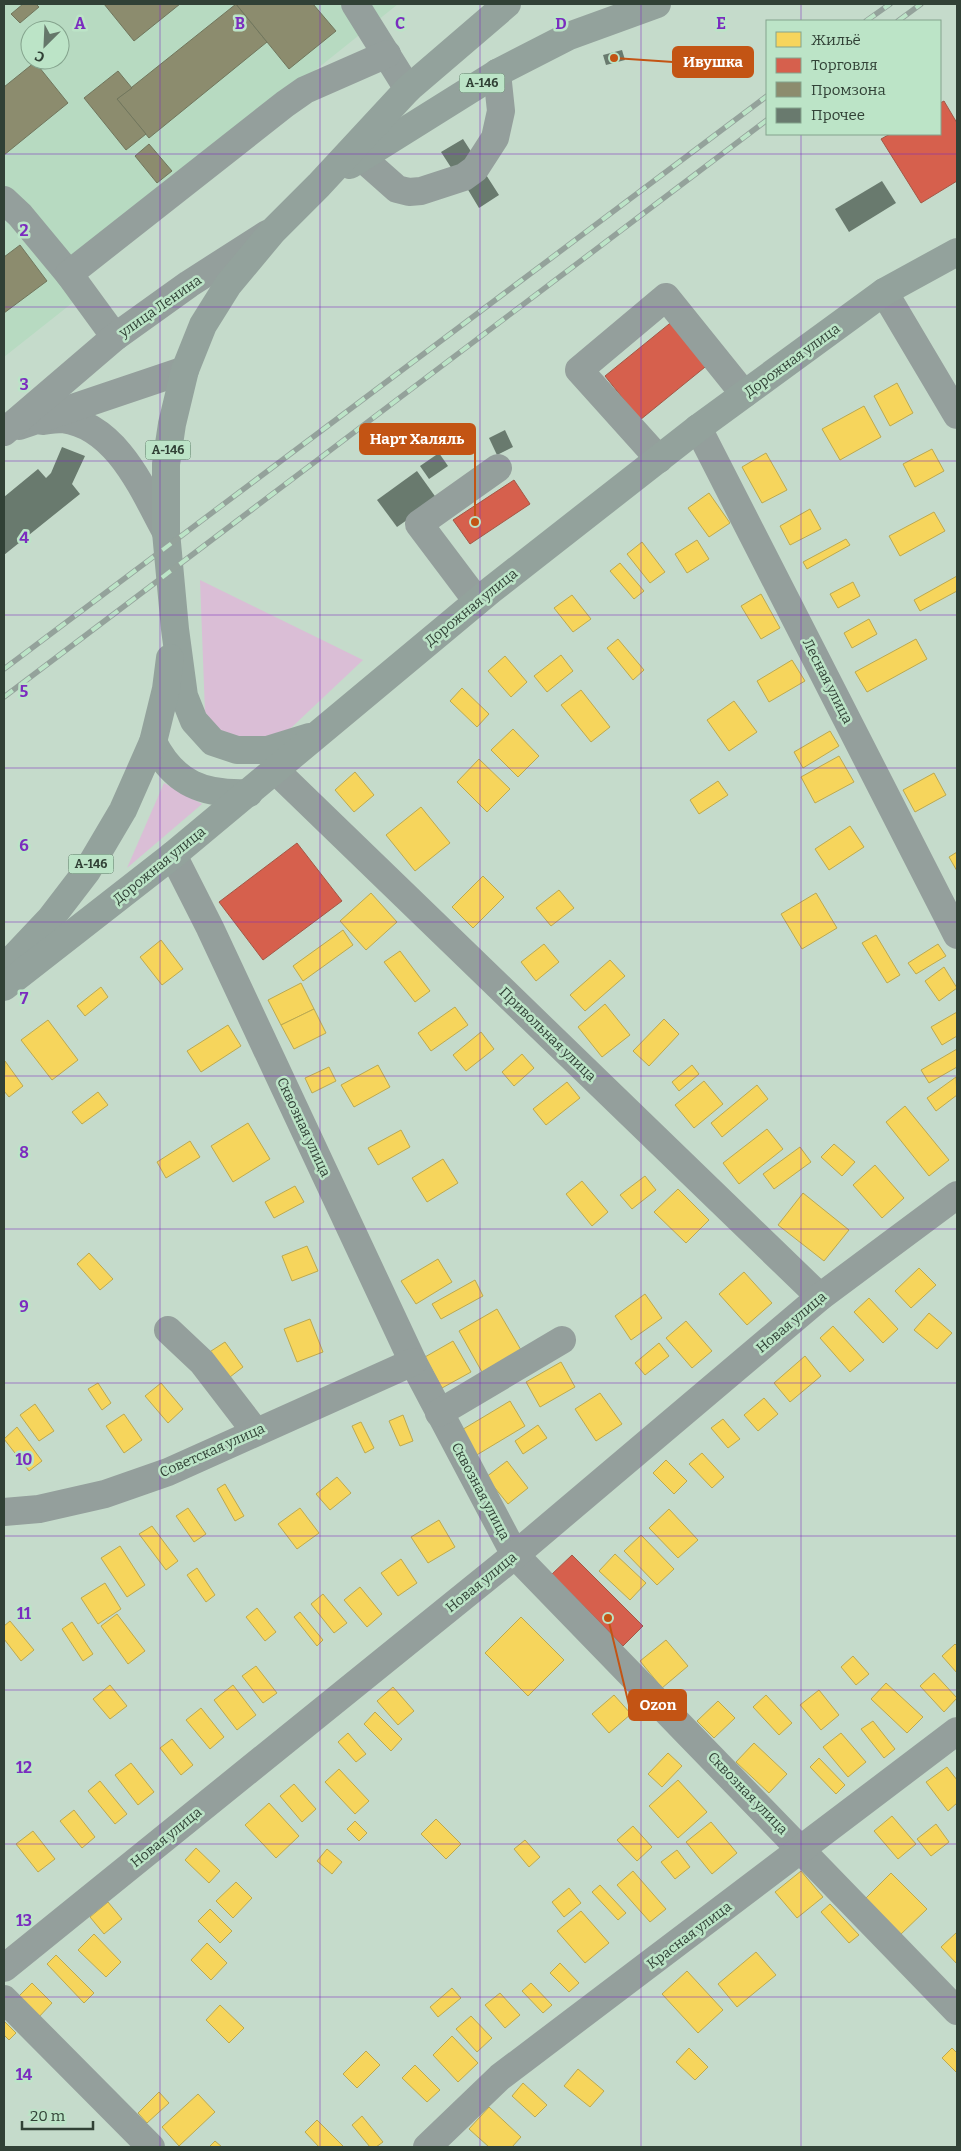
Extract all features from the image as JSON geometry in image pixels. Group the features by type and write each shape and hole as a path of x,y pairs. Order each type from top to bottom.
{"main road":[{"name":"улица Ленина","path":"273,231 319,185 408,89 507,4"},
{"name":"улица Ленина","path":"319,185 497,73 569,36 657,4"},
{"name":"А-146","path":"4,968 51,918 87,871 123,810 153,742 166,689 175,630 166,532 166,464 172,424 186,370 203,325 228,285 273,231"},
{"name":"Дорожная улица","path":"4,987 173,855 276,771 477,601 659,458 884,292 957,252"},
{"path":"175,630 184,696 194,721 213,742 237,750 267,750 319,734"},
{"path":"153,742 161,758 178,776 200,788 224,794 249,793"},
{"path":"51,918 173,855"}],"street":[{"path":"354,4 408,89"},
{"path":"70,274 305,90 387,54"},
{"path":"362,158 392,186 410,192 421,191 464,177 475,169 495,138 501,112 497,73"},
{"path":"4,200 20,215 70,274 115,337"},
{"name":"улица Ленина","path":"4,432 115,337 189,284 273,231"},
{"path":"884,292 957,415"},
{"path":"659,458 579,370 666,297 744,394"},
{"name":"улица Ленина","path":"4,432 186,370"},
{"name":"улица Ленина","path":"32,421 62,419 75,423 101,436 126,462 166,532"},
{"name":"Лесная улица","path":"698,428 957,935"},
{"path":"477,601 419,524 498,468"},
{"name":"Привольная улица","path":"276,771 820,1297"},
{"name":"Сквозная улица","path":"173,855 210,928 412,1362 515,1555 957,2011"},
{"name":"Новая улица","path":"4,1968 515,1555 820,1297 957,1195"},
{"path":"168,1330 202,1362 256,1431"},
{"path":"439,1412 562,1340"},
{"name":"Советская улица","path":"4,1512 39,1509 105,1494 168,1472 412,1362"},
{"name":"Красная улица","path":"427,2147 500,2077 803,1850 957,1731"},
{"path":"4,1999 151,2147"}],"shaded area":[{"path":"4,4 398,4 58,276 76,300 4,357"},
{"path":"200,580 363,660 292,727 271,741 247,743 219,732 205,712"},
{"path":"164,783 202,804 127,868"}],"building: Жильё":[{"path":"897,383 913,413 890,426 874,396"},
{"path":"864,406 881,437 840,460 822,429"},
{"path":"932,449 944,471 915,487 903,464"},
{"path":"766,453 787,490 762,503 742,467"},
{"path":"709,493 730,523 709,537 688,508"},
{"path":"810,509 821,529 790,545 780,526"},
{"path":"934,512 945,531 900,556 889,536"},
{"path":"846,539 850,545 807,569 803,562"},
{"path":"697,540 709,559 687,573 675,554"},
{"path":"642,542 665,572 650,583 627,554"},
{"path":"620,563 644,591 634,599 610,571"},
{"path":"957,576 957,591 920,611 914,600"},
{"path":"853,582 860,596 838,608 830,594"},
{"path":"761,594 780,628 761,639 741,606"},
{"path":"572,595 591,619 573,632 554,608"},
{"path":"869,619 877,634 852,648 844,633"},
{"path":"618,639 644,670 633,680 607,648"},
{"path":"916,639 927,659 867,692 855,672"},
{"path":"561,655 573,671 547,692 534,676"},
{"path":"505,656 527,682 511,697 488,671"},
{"path":"792,660 805,681 769,702 757,681"},
{"path":"462,688 489,714 477,727 450,701"},
{"path":"581,690 610,727 591,742 561,705"},
{"path":"734,701 757,732 729,751 707,720"},
{"path":"513,729 539,756 518,777 491,750"},
{"path":"830,731 839,746 803,768 794,752"},
{"path":"839,756 854,782 815,803 801,777"},
{"path":"479,759 510,789 487,812 457,782"},
{"path":"355,772 374,795 354,812 335,790"},
{"path":"934,773 946,795 915,812 903,790"},
{"path":"718,781 728,795 699,814 690,800"},
{"path":"421,807 450,843 415,871 386,835"},
{"path":"850,826 864,847 829,870 815,849"},
{"path":"957,852 957,871 949,857"},
{"path":"483,876 504,897 473,928 452,907"},
{"path":"559,890 574,908 551,926 536,908"},
{"path":"371,893 397,922 366,950 340,921"},
{"path":"816,893 837,928 802,949 781,914"},
{"path":"343,930 353,945 303,981 293,966"},
{"path":"876,935 900,975 887,983 862,943"},
{"path":"161,940 183,969 162,985 140,957"},
{"path":"544,944 559,962 536,981 521,962"},
{"path":"938,944 946,956 916,974 908,963"},
{"path":"400,951 430,991 415,1002 384,962"},
{"path":"610,960 625,976 585,1011 570,995"},
{"path":"944,967 957,988 939,1001 925,981"},
{"path":"301,983 314,1009 281,1025 268,1000"},
{"path":"101,987 108,997 85,1016 77,1006"},
{"path":"605,1004 630,1035 602,1057 578,1027"},
{"path":"455,1007 468,1025 431,1051 418,1033"},
{"path":"314,1009 326,1033 294,1049 281,1025"},
{"path":"957,1012 957,1036 942,1045 931,1027"},
{"path":"664,1019 679,1034 649,1066 633,1051"},
{"path":"48,1020 78,1060 52,1080 21,1040"},
{"path":"228,1025 241,1046 201,1072 187,1051"},
{"path":"481,1032 494,1049 466,1071 453,1055"},
{"path":"957,1049 957,1067 929,1083 921,1070"},
{"path":"522,1054 534,1068 514,1086 502,1072"},
{"path":"5,1061 23,1086 9,1097 4,1091"},
{"path":"378,1065 390,1087 354,1107 341,1085"},
{"path":"692,1065 699,1074 679,1091 672,1082"},
{"path":"329,1067 336,1081 312,1093 305,1078"},
{"path":"956,1077 957,1095 936,1111 927,1098"},
{"path":"704,1081 723,1104 694,1128 675,1105"},
{"path":"567,1082 580,1098 546,1125 533,1109"},
{"path":"757,1085 768,1099 722,1137 711,1123"},
{"path":"98,1092 108,1105 82,1124 72,1112"},
{"path":"905,1106 949,1160 929,1176 886,1122"},
{"path":"248,1123 270,1159 233,1182 211,1146"},
{"path":"767,1129 783,1149 739,1184 723,1163"},
{"path":"401,1130 410,1147 378,1165 368,1148"},
{"path":"190,1141 200,1157 166,1178 157,1162"},
{"path":"834,1144 855,1162 842,1176 821,1157"},
{"path":"800,1147 811,1162 774,1189 763,1174"},
{"path":"443,1159 458,1183 427,1202 412,1178"},
{"path":"875,1165 904,1198 882,1218 853,1185"},
{"path":"645,1176 656,1190 632,1209 620,1195"},
{"path":"582,1181 608,1212 592,1226 566,1194"},
{"path":"295,1186 304,1202 274,1218 265,1202"},
{"path":"678,1189 709,1220 686,1243 654,1212"},
{"path":"803,1193 849,1230 824,1261 778,1225"},
{"path":"307,1246 318,1271 292,1281 282,1256"},
{"path":"89,1253 113,1279 100,1290 77,1264"},
{"path":"438,1259 452,1282 416,1304 401,1281"},
{"path":"919,1268 936,1285 911,1308 895,1291"},
{"path":"744,1272 772,1303 747,1325 719,1294"},
{"path":"475,1280 483,1296 441,1319 432,1304"},
{"path":"645,1294 662,1318 631,1340 615,1316"},
{"path":"869,1298 898,1329 883,1343 854,1312"},
{"path":"497,1309 521,1350 482,1372 459,1331"},
{"path":"929,1313 952,1333 937,1349 914,1330"},
{"path":"310,1319 323,1352 297,1362 284,1329"},
{"path":"686,1321 712,1351 692,1368 666,1338"},
{"path":"833,1326 864,1360 850,1372 820,1338"},
{"path":"453,1341 471,1372 442,1388 425,1357"},
{"path":"225,1342 243,1367 226,1380 208,1353"},
{"path":"659,1343 669,1356 645,1375 635,1363"},
{"path":"805,1356 821,1376 790,1402 774,1383"},
{"path":"561,1362 575,1387 540,1407 526,1382"},
{"path":"98,1383 111,1403 102,1410 88,1389"},
{"path":"161,1383 183,1409 168,1423 145,1396"},
{"path":"600,1393 622,1424 596,1441 575,1409"},
{"path":"764,1398 778,1414 758,1431 744,1415"},
{"path":"510,1401 525,1426 475,1456 460,1431"},
{"path":"35,1404 54,1431 39,1441 20,1415"},
{"path":"124,1414 142,1440 124,1453 106,1426"},
{"path":"403,1415 413,1441 400,1446 389,1421"},
{"path":"723,1419 740,1439 728,1448 711,1428"},
{"path":"361,1422 374,1448 365,1453 352,1426"},
{"path":"538,1425 547,1438 523,1454 515,1441"},
{"path":"17,1427 42,1461 29,1471 4,1439"},
{"path":"702,1453 724,1477 712,1488 689,1464"},
{"path":"666,1460 687,1481 674,1494 653,1473"},
{"path":"507,1461 528,1488 508,1504 486,1477"},
{"path":"337,1477 351,1493 330,1510 316,1494"},
{"path":"225,1484 244,1516 235,1521 217,1489"},
{"path":"188,1508 206,1534 194,1542 176,1516"},
{"path":"300,1508 319,1533 297,1549 278,1524"},
{"path":"669,1509 698,1540 678,1558 649,1528"},
{"path":"439,1520 455,1547 428,1563 411,1537"},
{"path":"152,1526 178,1561 166,1570 139,1534"},
{"path":"641,1535 674,1569 657,1585 624,1551"},
{"path":"120,1546 145,1585 127,1597 101,1558"},
{"path":"615,1554 646,1583 630,1600 599,1571"},
{"path":"401,1559 417,1583 398,1596 381,1573"},
{"path":"197,1568 215,1595 206,1602 187,1575"},
{"path":"105,1583 121,1609 98,1624 81,1598"},
{"path":"360,1587 382,1614 367,1627 344,1600"},
{"path":"323,1594 347,1623 334,1633 311,1604"},
{"path":"257,1608 276,1632 265,1641 246,1617"},
{"path":"300,1612 323,1640 317,1646 294,1617"},
{"path":"117,1614 145,1651 128,1664 101,1626"},
{"path":"521,1617 564,1660 528,1696 485,1653"},
{"path":"10,1621 34,1650 21,1661 4,1639 4,1626"},
{"path":"72,1622 93,1654 83,1661 62,1629"},
{"path":"666,1640 688,1666 662,1688 640,1661"},
{"path":"955,1644 957,1646 957,1673 942,1656"},
{"path":"853,1656 869,1674 856,1685 841,1667"},
{"path":"256,1666 277,1693 263,1703 242,1676"},
{"path":"934,1673 957,1698 944,1712 920,1686"},
{"path":"886,1683 923,1717 907,1733 871,1699"},
{"path":"110,1685 127,1706 110,1719 93,1699"},
{"path":"233,1685 256,1715 237,1730 214,1700"},
{"path":"393,1687 414,1711 398,1725 377,1701"},
{"path":"819,1690 839,1715 821,1730 800,1705"},
{"path":"614,1695 631,1714 609,1733 592,1714"},
{"path":"766,1695 792,1723 779,1735 753,1707"},
{"path":"718,1701 735,1718 714,1738 697,1721"},
{"path":"201,1708 224,1737 210,1749 186,1720"},
{"path":"375,1712 402,1739 391,1751 364,1724"},
{"path":"873,1721 895,1749 884,1758 861,1729"},
{"path":"348,1733 366,1754 356,1762 338,1742"},
{"path":"841,1733 866,1762 848,1777 823,1747"},
{"path":"172,1739 193,1765 181,1775 160,1748"},
{"path":"754,1743 787,1774 769,1793 736,1762"},
{"path":"668,1753 682,1766 662,1787 648,1774"},
{"path":"819,1758 845,1785 836,1794 810,1767"},
{"path":"131,1763 154,1792 138,1805 115,1775"},
{"path":"947,1767 957,1780 957,1803 948,1811 926,1782"},
{"path":"339,1769 369,1801 355,1814 325,1782"},
{"path":"678,1780 707,1812 678,1838 649,1806"},
{"path":"100,1781 127,1814 115,1824 88,1791"},
{"path":"294,1784 316,1809 302,1822 280,1796"},
{"path":"269,1803 299,1836 276,1858 245,1825"},
{"path":"74,1810 95,1837 82,1848 60,1821"},
{"path":"892,1816 916,1844 898,1859 874,1831"},
{"path":"436,1819 461,1844 446,1859 421,1834"},
{"path":"355,1821 367,1833 359,1841 347,1829"},
{"path":"711,1822 737,1853 712,1874 686,1842"},
{"path":"936,1824 949,1842 931,1856 917,1839"},
{"path":"633,1826 652,1847 637,1861 617,1840"},
{"path":"33,1831 55,1859 38,1872 16,1844"},
{"path":"525,1840 540,1857 529,1867 514,1849"},
{"path":"196,1848 220,1871 209,1883 185,1860"},
{"path":"327,1849 342,1862 332,1874 317,1861"},
{"path":"677,1850 690,1867 675,1879 661,1862"},
{"path":"633,1871 666,1909 650,1922 617,1885"},
{"path":"801,1871 823,1897 797,1918 775,1892"},
{"path":"891,1873 927,1909 900,1935 865,1899"},
{"path":"236,1882 252,1898 233,1918 216,1901"},
{"path":"600,1885 626,1913 618,1920 592,1892"},
{"path":"569,1888 581,1903 564,1917 552,1902"},
{"path":"108,1902 122,1919 104,1934 90,1917"},
{"path":"830,1904 859,1935 849,1943 821,1912"},
{"path":"210,1909 232,1931 220,1943 198,1921"},
{"path":"581,1911 609,1943 585,1963 557,1931"},
{"path":"957,1932 957,1964 941,1947"},
{"path":"94,1934 121,1962 106,1977 78,1950"},
{"path":"207,1943 227,1963 211,1980 191,1960"},
{"path":"756,1952 776,1975 737,2007 718,1984"},
{"path":"56,1955 94,1993 84,2003 47,1964"},
{"path":"560,1963 579,1983 569,1992 550,1973"},
{"path":"687,1971 723,2010 698,2033 662,1994"},
{"path":"32,1983 52,2003 37,2019 16,1999"},
{"path":"531,1983 552,2005 543,2013 522,1991"},
{"path":"452,1988 461,1998 438,2017 430,2007"},
{"path":"500,1993 520,2015 505,2028 485,2005"},
{"path":"220,2005 244,2028 229,2043 206,2020"},
{"path":"471,2016 492,2038 477,2052 456,2029"},
{"path":"4,2021 16,2033 9,2040 4,2035"},
{"path":"452,2036 478,2063 458,2082 433,2055"},
{"path":"689,2048 708,2067 695,2080 676,2062"},
{"path":"952,2048 957,2053 957,2073 942,2058"},
{"path":"366,2051 380,2065 357,2088 343,2074"},
{"path":"415,2065 440,2090 427,2102 402,2078"},
{"path":"578,2069 604,2091 590,2107 564,2086"},
{"path":"523,2083 547,2105 535,2117 512,2096"},
{"path":"159,2092 169,2103 147,2123 138,2113"},
{"path":"198,2094 215,2112 179,2146 162,2127"},
{"path":"489,2107 521,2137 512,2147 489,2147 469,2129"},
{"path":"362,2116 383,2142 376,2147 370,2147 352,2125"},
{"path":"317,2120 344,2147 319,2147 305,2132"},
{"path":"215,2141 222,2147 209,2147"}],"building: Торговля":[{"path":"944,101 957,123 957,181 921,203 881,139 888,135 941,135 941,102"},
{"path":"674,320 710,363 640,420 605,376"},
{"path":"514,480 530,504 470,544 453,520"},
{"path":"297,843 342,901 263,960 219,902"},
{"path":"572,1555 643,1626 623,1646 552,1574"}],"building: Промзона":[{"path":"23,4 36,4 39,7 24,20 20,20 20,23 11,14"},
{"path":"104,4 180,4 134,41"},
{"path":"236,4 267,42 149,138 117,99"},
{"path":"236,4 313,4 336,31 289,69"},
{"path":"25,70 41,70 68,103 4,155 4,87"},
{"path":"118,71 132,88 117,99 146,134 126,150 84,98"},
{"path":"149,144 172,171 157,183 135,156"},
{"path":"20,245 47,281 4,313 4,257"}],"building: Прочее":[{"path":"622,50 625,60 606,65 603,55"},
{"path":"463,139 499,195 479,208 441,152"},
{"path":"882,181 896,203 849,232 835,209"},
{"path":"505,430 513,447 497,455 489,438"},
{"path":"62,447 85,456 72,484 80,494 4,555 4,497 38,469 46,478 51,473"},
{"path":"439,453 448,466 429,479 420,466"},
{"path":"417,471 437,499 397,527 377,500"}],"railway":[{"path":"867,20 890,4"},
{"path":"899,20 921,4"},
{"path":"4,669 766,97"},
{"path":"4,697 766,121"}],"place":[{"name":"Ивушка","path":"614,58"},
{"name":"Нарт Халяль","path":"475,522"},
{"name":"Ozon","path":"608,1618"}]}
